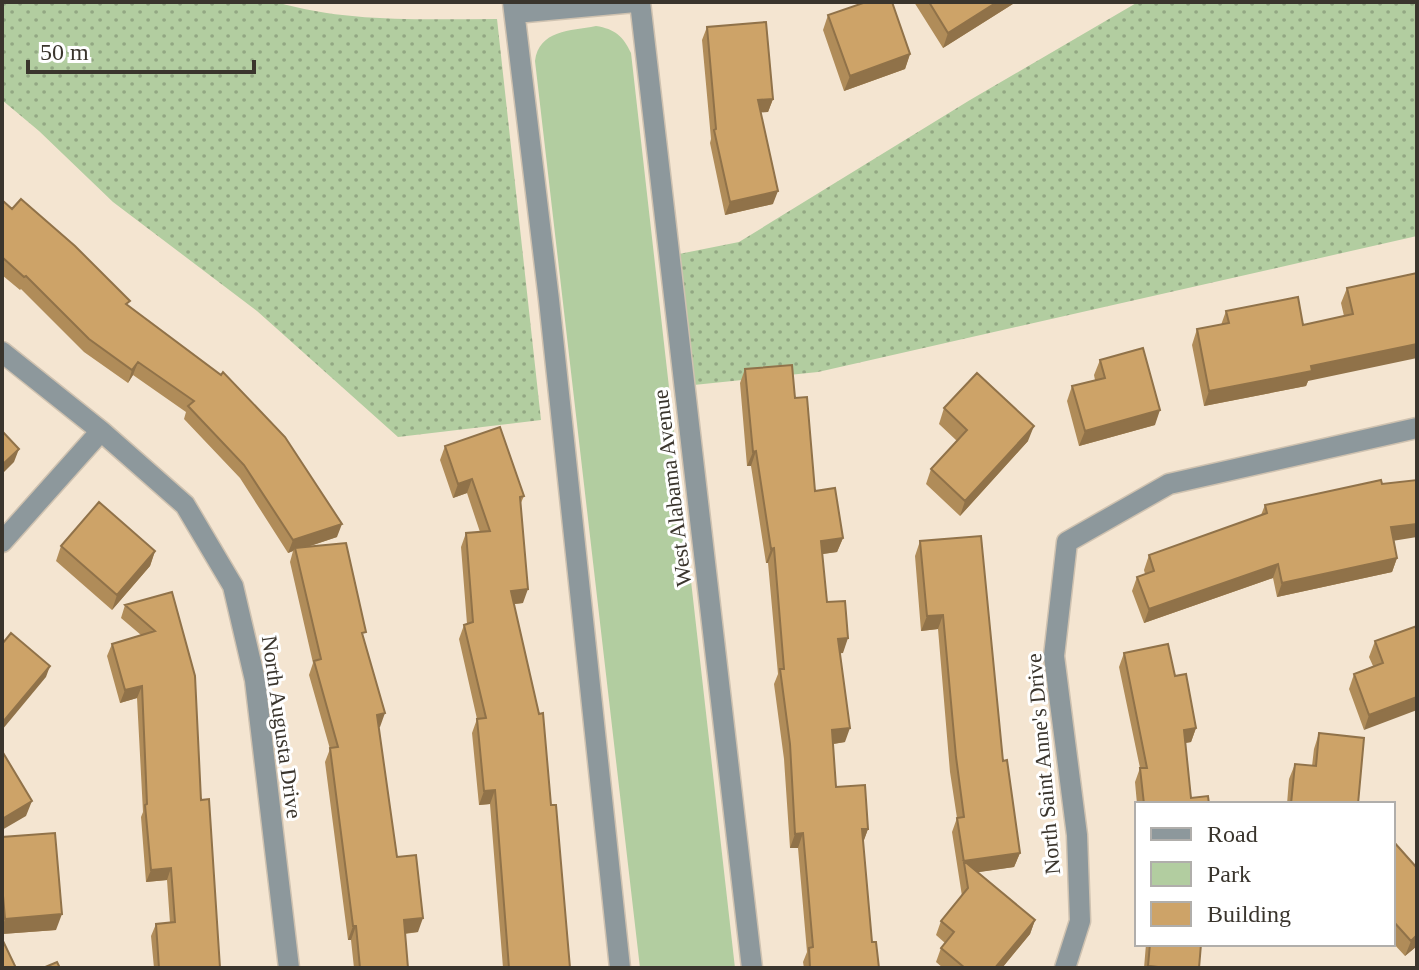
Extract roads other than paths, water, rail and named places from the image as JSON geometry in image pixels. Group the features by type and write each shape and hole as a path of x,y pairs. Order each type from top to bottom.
{"street":[{"path":"620,968 551,314 514,7 637,2"},
{"name":"West Alabama Avenue","path":"637,2 752,968"},
{"name":"North Augusta Drive","path":"2,352 101,431 185,505 233,586 255,680 289,968"},
{"name":"North Saint Anne's Drive","path":"1065,968 1080,921 1077,835 1054,656 1067,542 1169,484 1417,428"},
{"path":"2,542 101,431"}]}
